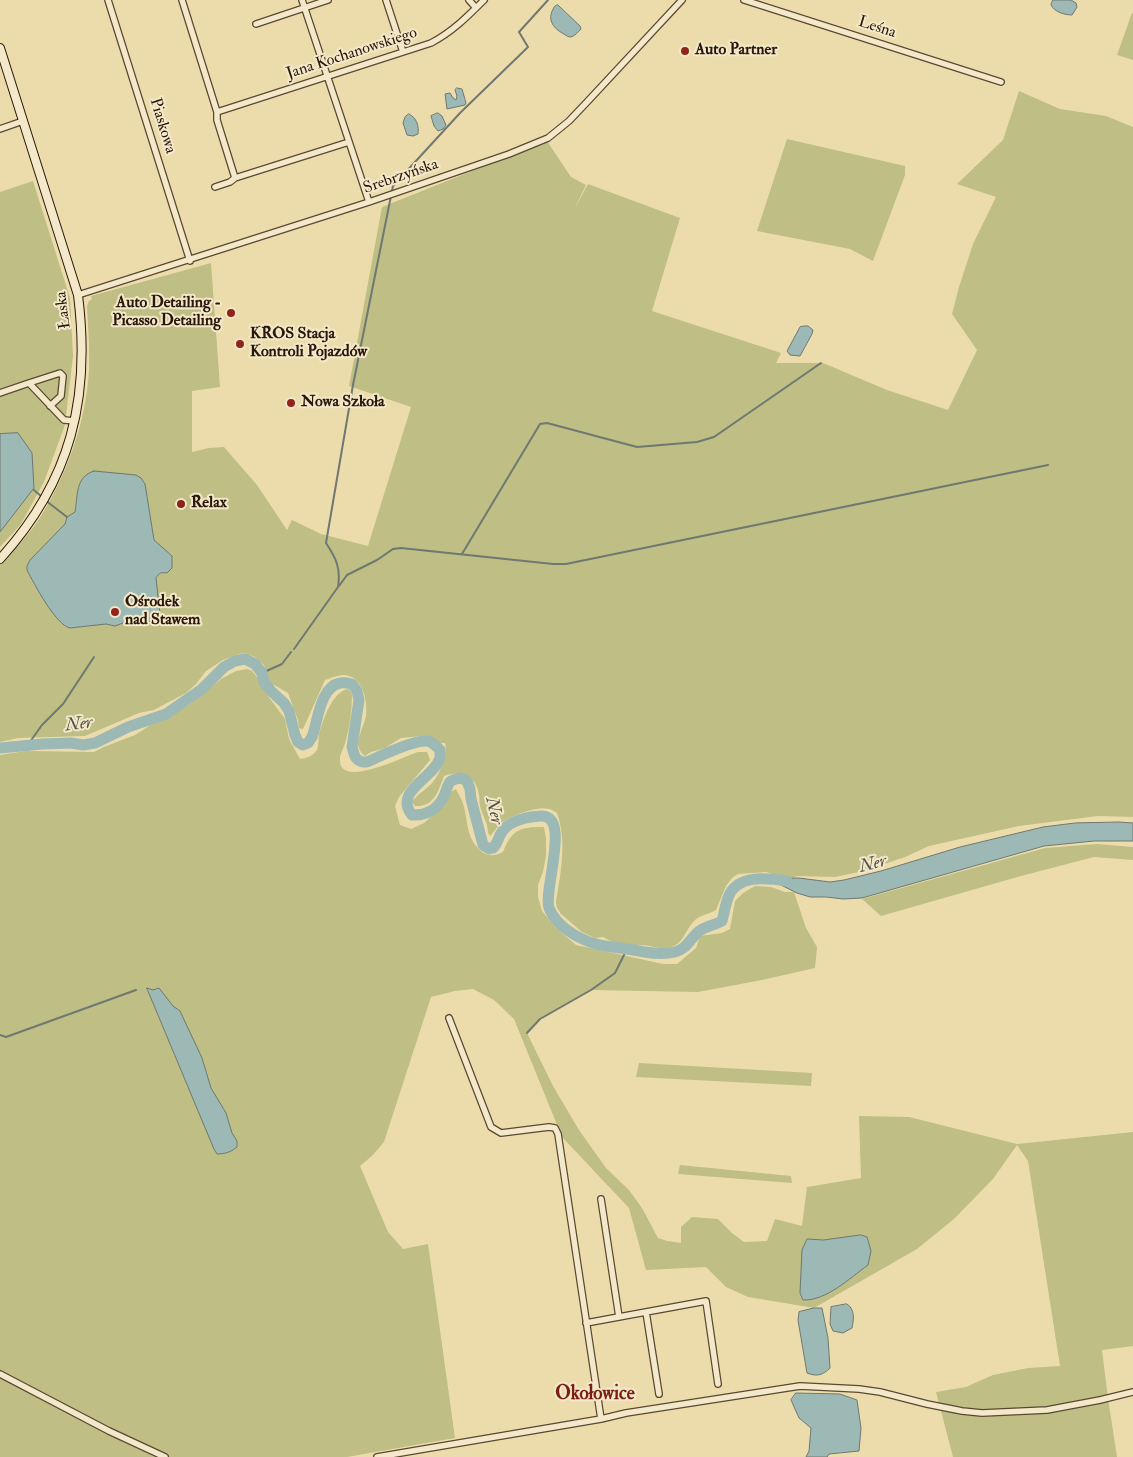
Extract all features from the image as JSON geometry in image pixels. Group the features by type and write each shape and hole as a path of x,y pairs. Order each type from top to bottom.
{"main road":[{"name":"Łaska","path":"0,48 78,295 82,363 79,395 63,460 42,504 24,531 0,559"}],"street":[{"name":"Piaskowa","path":"108,0 190,260"},
{"path":"182,0 217,112 217,120 235,178"},
{"path":"302,0 369,202"},
{"path":"256,24 328,0"},
{"path":"386,0 403,52"},
{"path":"469,0 476,8"},
{"name":"Jana Kochanowskiego","path":"217,112 441,38 459,25 484,0"},
{"name":"Srebrzyńska","path":"78,295 369,202 469,168 548,138 588,101 682,0"},
{"name":"Leśna","path":"744,0 1001,82"},
{"path":"0,129 23,121"},
{"path":"216,187 235,178 349,142"},
{"path":"0,393 60,373 63,376 61,396 50,406"},
{"path":"29,383 64,420 72,420"},
{"path":"449,1018 491,1127 501,1133 549,1127 555,1128 558,1134 601,1419"},
{"path":"601,1198 619,1317"},
{"path":"586,1322 706,1301 718,1384"},
{"path":"646,1312 659,1394"},
{"path":"0,1374 165,1457"},
{"path":"377,1457 601,1419 626,1413 800,1386 859,1388 962,1412 982,1413 1048,1410 1133,1392"}],"shaded area":[{"path":"1133,14 1133,60 1117,55"},
{"path":"1019,91 1060,109 1106,116 1133,127 1133,817 1098,816 1019,826 929,846 905,857 864,871 835,877 797,876 790,880 766,872 738,874 726,886 716,910 695,920 678,944 668,948 645,945 630,947 626,944 614,943 603,937 595,938 582,932 561,914 557,908 562,834 557,813 544,808 531,810 500,824 490,836 480,806 478,788 471,779 462,774 444,776 437,793 431,801 421,806 415,806 412,802 438,775 444,759 445,743 439,743 434,739 422,736 401,738 385,748 365,756 360,750 358,743 366,716 365,697 360,684 350,676 342,675 325,680 303,729 299,728 288,693 269,682 264,665 255,657 245,653 223,660 206,671 186,693 154,710 139,713 85,736 18,738 0,742 0,564 24,539 40,518 61,478 75,443 87,389 89,354 87,306 92,299 91,296 211,263 220,387 192,391 192,452 224,447 257,485 287,530 292,520 321,534 368,546 411,407 349,386 382,207 547,141 571,177 586,185 574,210 588,184 680,218 652,311 781,353 776,363 823,363 887,390 948,410 977,350 952,314 973,244 996,197 957,184 1003,140"},
{"path":"787,139 905,166 905,175 873,261 850,249 757,231"},
{"path":"33,181 70,298 73,356 65,425 44,482 21,524 0,547 0,192"},
{"path":"247,669 252,671 258,678 263,689 285,719 289,739 300,759 314,754 317,750 319,734 329,707 337,695 348,689 352,694 352,706 347,734 340,757 342,768 350,772 373,769 418,752 427,752 430,760 399,797 395,806 400,825 411,829 424,823 445,805 451,792 456,789 462,800 467,825 473,841 486,854 494,855 503,852 510,838 518,831 544,827 546,856 538,885 538,897 542,911 555,927 576,945 663,964 677,964 696,948 700,936 722,933 730,929 735,901 743,893 755,886 794,892 806,928 817,947 815,968 698,992 591,990 540,1019 527,1033 553,1086 579,1130 606,1168 629,1190 642,1208 658,1238 681,1243 681,1227 692,1217 718,1219 744,1242 767,1241 775,1219 802,1226 807,1187 861,1178 859,1116 909,1117 1017,1144 1133,1132 1133,1346 1102,1350 1117,1457 953,1457 936,1392 966,1387 993,1375 1028,1368 1060,1366 1028,1161 1017,1145 993,1179 954,1219 917,1249 814,1308 748,1297 726,1287 706,1267 646,1270 629,1208 562,1137 514,1019 494,1000 473,989 431,997 384,1142 360,1166 388,1232 403,1249 428,1244 455,1438 347,1457 0,1457 0,755 26,751 94,752 135,735 189,705 221,679 236,671"},
{"path":"1097,844 1133,847 1133,860 1094,857 881,916 862,899 1045,848"},
{"path":"639,1063 812,1073 811,1086 636,1077"},
{"path":"680,1165 791,1176 792,1183 678,1174"}],"water":[{"path":"1053,0 1071,0 1076,3 1077,7 1072,15 1063,14 1052,7"},
{"path":"558,5 580,26 581,29 571,37 556,29 552,22 552,10"},
{"path":"457,88 462,89 466,103 465,105 447,109 445,94 450,93 456,100 455,90"},
{"path":"438,113 442,116 446,125 438,131 434,126 431,116"},
{"path":"409,114 416,120 418,125 418,134 413,136 407,135 403,123 405,117"},
{"path":"808,326 813,330 812,334 800,356 790,355 787,351 800,327"},
{"path":"18,433 32,453 34,488 0,532 0,434"},
{"path":"94,471 136,475 145,484 154,540 172,556 172,568 167,573 159,574 156,578 160,614 152,621 123,623 115,626 106,624 70,628 58,620 52,612 27,570 30,560 65,524 67,517 75,512 80,482"},
{"path":"1075,823 1133,823 1133,841 1094,841 1044,846 862,898 810,897 797,893 769,879 799,878 830,882 844,880 960,847 1043,827"},
{"path":"147,988 153,990 159,988 173,1006 180,1011 202,1058 211,1088 226,1113 232,1133 237,1141 237,1147 230,1151 217,1154 214,1149"},
{"path":"861,1235 867,1237 871,1251 868,1265 829,1293 820,1297 803,1300 800,1293 802,1250 807,1239 823,1240"},
{"path":"847,1304 853,1311 852,1328 843,1333 833,1331 830,1324 831,1307"},
{"path":"822,1308 828,1338 830,1368 817,1375 807,1373 798,1320 799,1312"},
{"path":"796,1393 840,1394 857,1400 861,1428 859,1451 829,1454 827,1457 806,1457 809,1451 811,1428 799,1418 791,1400"}],"waterway":[{"path":"294,649 338,587 339,574 337,564 326,543 353,385 393,186 460,113 528,47 519,32 548,0"},
{"path":"462,554 540,424 547,423 637,447 697,442 714,437 821,363"},
{"path":"339,586 347,575 377,560 393,549 401,548 566,564 1048,465"},
{"path":"34,490 42,497"},
{"path":"45,500 67,517"},
{"path":"262,673 282,664 291,652"},
{"path":"27,746 42,725 63,704 94,657"},
{"name":"Ner","path":"0,748 42,744 71,743 83,745 95,743 128,727 166,714 202,689 224,667 235,661 245,659 255,664 262,673 264,682 284,703 289,711 298,742 303,745 308,743 312,737 321,706 328,691 340,683 352,684 357,691 359,700 352,747 358,760 363,762 369,761 416,742 427,741 433,743 440,750 440,758 411,792 408,806 412,815 427,813 435,808 444,796 450,782 461,778 467,781 483,845 489,849 493,848 503,830 512,823 540,816 549,818 554,827 555,839 548,899 549,908 552,915 562,926 589,942 650,953 663,954 675,952 683,948 701,930 722,921 728,898 732,890 738,885 753,879 787,881"},
{"path":"527,1033 540,1019 591,990 615,973 627,949"},
{"path":"0,1035 6,1037 136,990"}],"place":[{"name":"Auto Partner","path":"685,51"},
{"name":"Auto Detailing - Picasso Detailing","path":"231,313"},
{"name":"KROS Stacja Kontroli Pojazdów","path":"240,344"},
{"name":"Nowa Szkoła","path":"291,403"},
{"name":"Relax","path":"181,504"},
{"name":"Ośrodek nad Stawem","path":"115,612"}],"district":[{"name":"Okołowice","path":"595,1395"}]}
